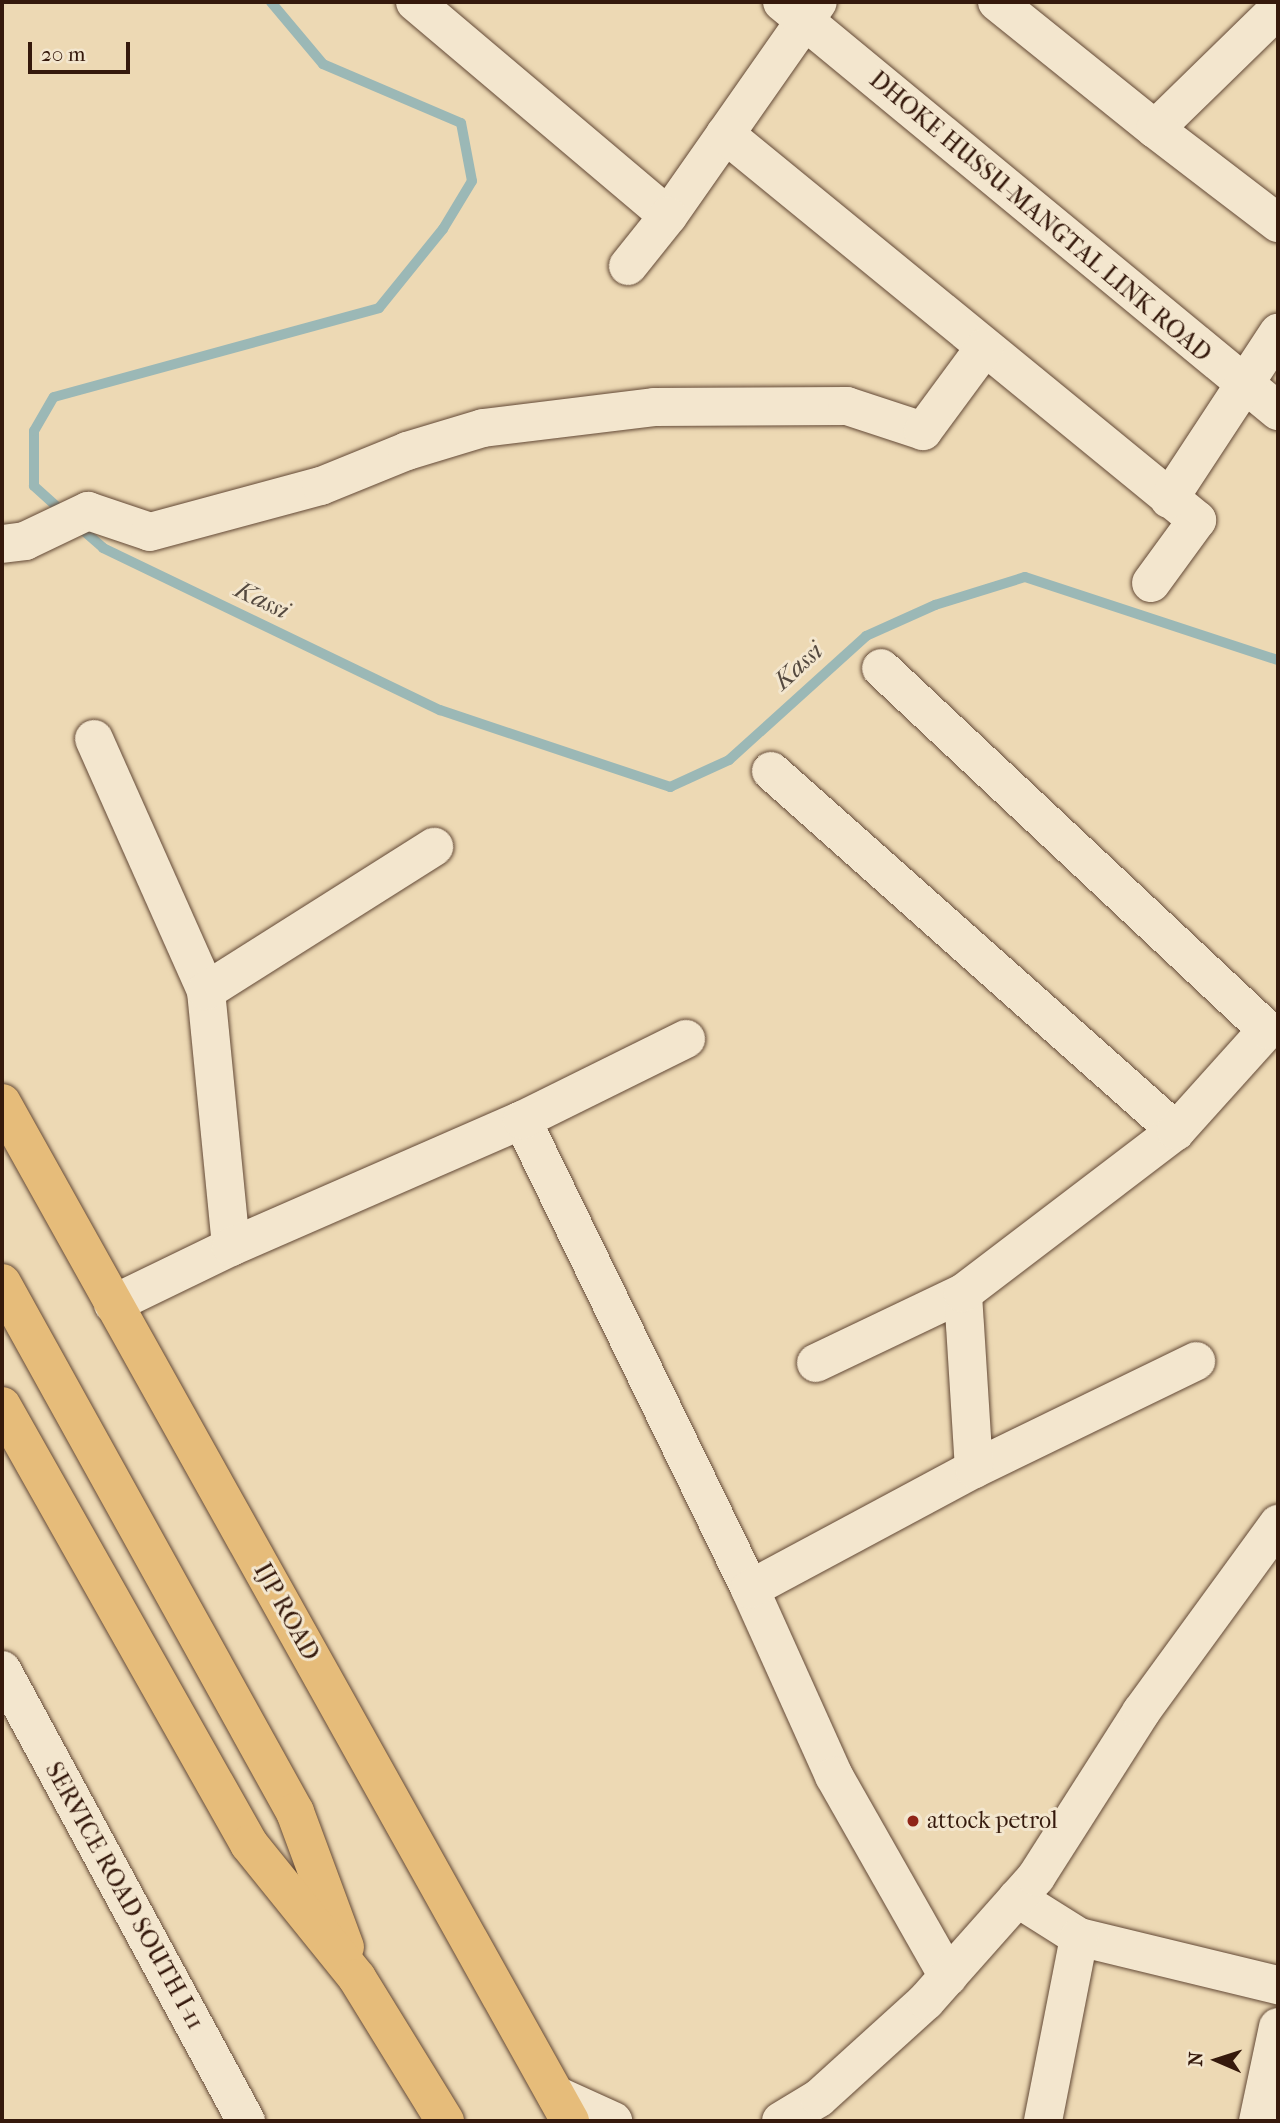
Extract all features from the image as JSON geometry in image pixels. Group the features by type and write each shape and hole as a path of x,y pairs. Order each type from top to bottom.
{"highway":[{"name":"IJP ROAD","path":"2,1103 563,2108"},
{"path":"2,1283 295,1812 357,1979"},
{"path":"2,1406 249,1844 357,1979 445,2121"}],"street":[{"path":"415,2 668,216"},
{"path":"996,2 1278,223"},
{"path":"628,266 668,216 725,134 801,8"},
{"name":"DHOKE HUSSU-MANGTAL LINK ROAD","path":"801,8 1278,411"},
{"path":"1155,129 1278,9"},
{"path":"725,134 1197,520 1151,583"},
{"path":"1169,499 1278,333"},
{"path":"2,544 25,541 88,511 150,532 321,486 407,451 483,428 654,407 847,407 923,431 985,347"},
{"path":"816,1363 962,1293 1176,1131 1273,1036 881,668"},
{"path":"94,739 206,991 230,1247"},
{"path":"771,771 1176,1131"},
{"path":"206,991 434,847"},
{"path":"114,1304 230,1247 522,1120 687,1039"},
{"path":"522,1120 750,1589 834,1776 947,1976"},
{"path":"962,1293 974,1469"},
{"path":"750,1589 974,1469 1196,1361"},
{"path":"780,2121 819,2098 947,1976 1036,1877 1141,1712 1278,1524"},
{"name":"SERVICE ROAD SOUTH I-11","path":"2,1670 246,2121"},
{"path":"1017,1898 1079,1937 1278,1985"},
{"path":"1043,2121 1079,1937"},
{"path":"1258,2121 1278,2027"},
{"path":"563,2108 613,2121"}],"waterway":[{"name":"Kassi","path":"65,514 34,486 34,431 54,397 379,308 443,229 472,181 461,123 323,64 271,2"},
{"name":"Kassi","path":"77,525 103,548 440,710 670,787 729,760 866,636 935,605 1025,577 1278,660"}],"place":[{"name":"attock petrol","path":"913,1821"}]}
